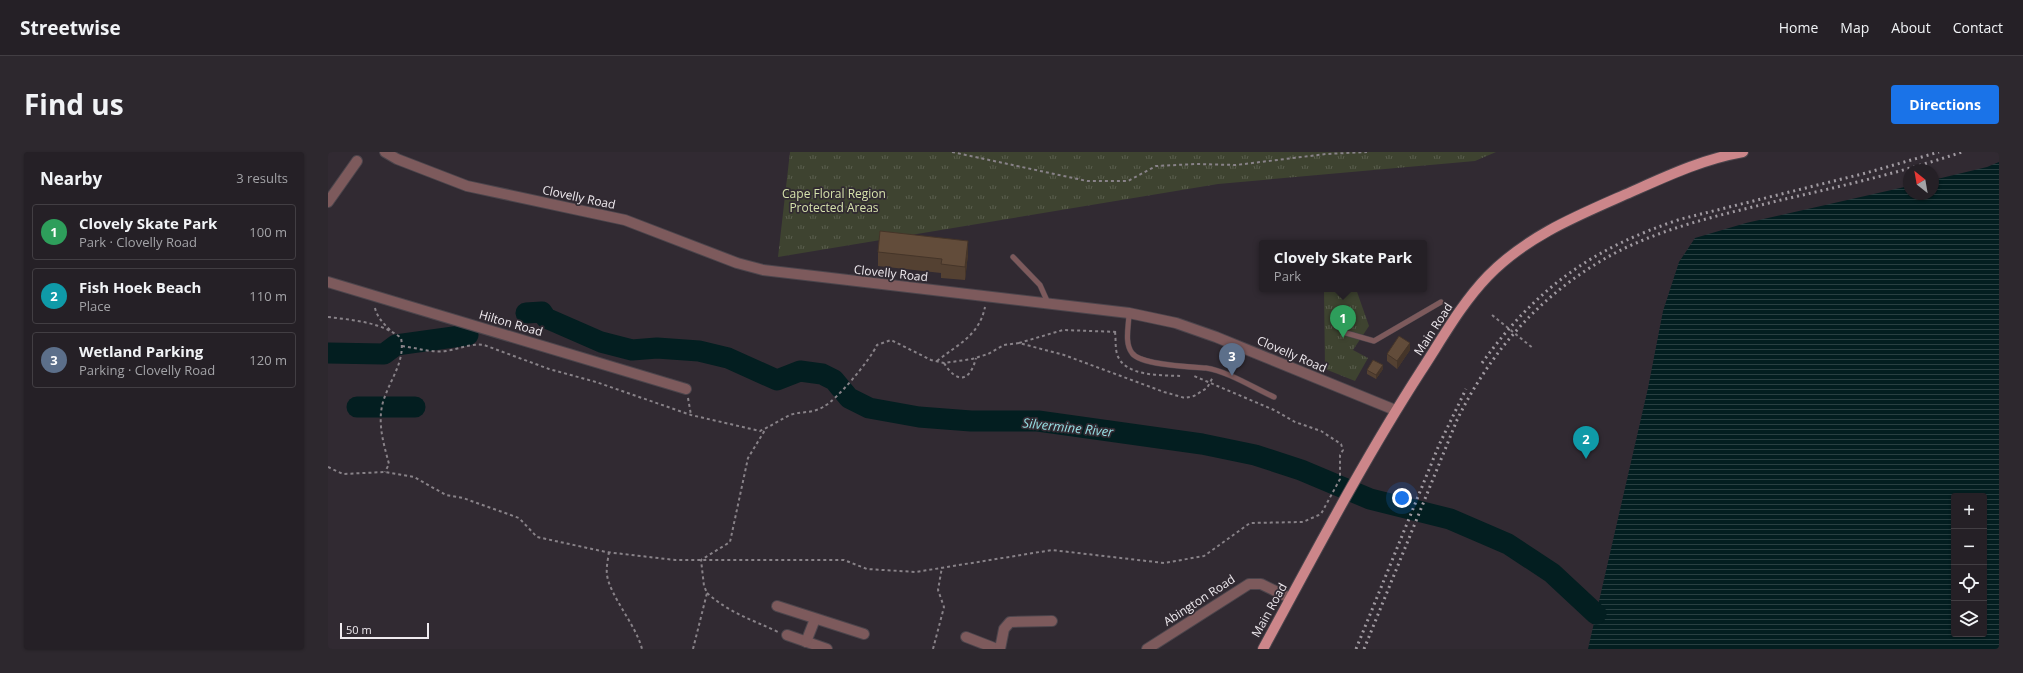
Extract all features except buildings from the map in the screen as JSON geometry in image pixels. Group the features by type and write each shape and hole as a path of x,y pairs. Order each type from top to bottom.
{"main road":[{"name":"Main Road","path":"1263,649 1342,503 1395,410 1461,310 1476,290 1508,258 1528,243 1573,217 1706,160 1743,152"}],"street":[{"name":"Clovelly Road","path":"385,152 397,159 467,186 625,220 737,263 763,270 1130,313 1176,323 1216,337 1395,410"},
{"path":"328,202 357,161"},
{"name":"Hilton Road","path":"328,282 686,388"},
{"name":"Abington Road","path":"1147,649 1249,584 1261,584 1290,598"},
{"path":"777,606 816,620 864,634"},
{"path":"806,642 816,620"},
{"path":"966,637 999,649 1004,629 1010,622 1052,621"},
{"path":"787,636 826,649"}],"lane":[{"path":"1013,257 1040,285 1048,304"},
{"path":"1346,333 1374,341 1441,302"},
{"path":"1130,313 1128,345 1134,356 1143,360 1165,364 1216,370 1274,397"}],"path":[{"path":"952,152 1088,181 1128,181 1156,166 1196,164 1236,165 1326,154 1367,152"},
{"path":"375,296 376,314 391,331 401,338 402,346 396,375 390,384 382,407 381,431 389,464 385,472"},
{"path":"937,361 972,335 982,321 987,297"},
{"path":"1492,315 1534,349"},
{"path":"328,317 352,320 391,331"},
{"path":"402,346 429,351 445,351 476,344 484,345 549,369 596,382 691,415 746,429 760,431 792,414 811,413 824,407 868,361 877,345 891,340 931,360 944,363 976,358 988,354 1004,345 1019,343 1063,330 1093,332 1128,331"},
{"path":"1019,343 1073,358 1180,397 1194,396 1207,388 1216,370"},
{"path":"944,363 955,376 962,378 968,376 974,368 976,358"},
{"path":"328,467 342,474 385,472 414,477 446,495 463,498 519,518 537,537 609,552 675,560 844,560 867,569 916,572 1052,550 1164,563 1204,556 1250,523 1303,522 1321,514 1340,479 1340,454 1343,450 1340,444 1321,431 1295,422 1274,410 1209,384"},
{"path":"686,388 691,415"},
{"path":"701,560 730,542 748,458 766,428"},
{"path":"609,552 607,575 614,593 639,637 642,649"},
{"path":"701,560 704,586 707,593 736,615 787,636"},
{"path":"933,649 944,607 938,590 942,567"},
{"path":"693,649 707,593"}],"green space":[{"name":"Cape Floral Region Protected Areas","path":"790,152 1496,152 1475,161 1218,184 778,257"},
{"path":"1324,292 1357,292 1369,326 1353,350 1368,358 1355,381 1325,369"}],"shaded area":[{"path":"1999,162 1999,649 1588,649 1648,388 1663,311 1679,262 1695,238 1746,223 1903,187 1903,200 1939,200 1939,179 1987,167"}],"waterway":[{"name":"Silvermine River","path":"526,313 542,312 546,318 601,342 632,350 657,348 699,351 728,358 777,380 800,371 822,374 834,380 849,398 869,408 919,417 971,421 1038,421 1202,444 1255,455 1301,470 1370,499 1450,519 1508,544 1552,573 1596,614"},
{"name":"Silvermine River","path":"328,353 384,354 396,345 468,335"},
{"path":"357,407 415,407"}],"railway":[{"path":"1482,363 1503,336 1524,313 1569,273 1594,257 1649,230 1681,219 1866,173 1939,152"},
{"path":"1364,649 1457,420 1471,394 1504,345 1544,302 1591,267 1617,252 1656,235 1718,216 1872,178 1962,152"},
{"path":"1356,649 1439,445 1466,389"}],"place":[{"name":"Clovely Skate Park","path":"1343,338"},
{"name":"Wetland Parking","path":"1232,376"},
{"name":"Fish Hoek Beach","path":"1586,459"}]}
